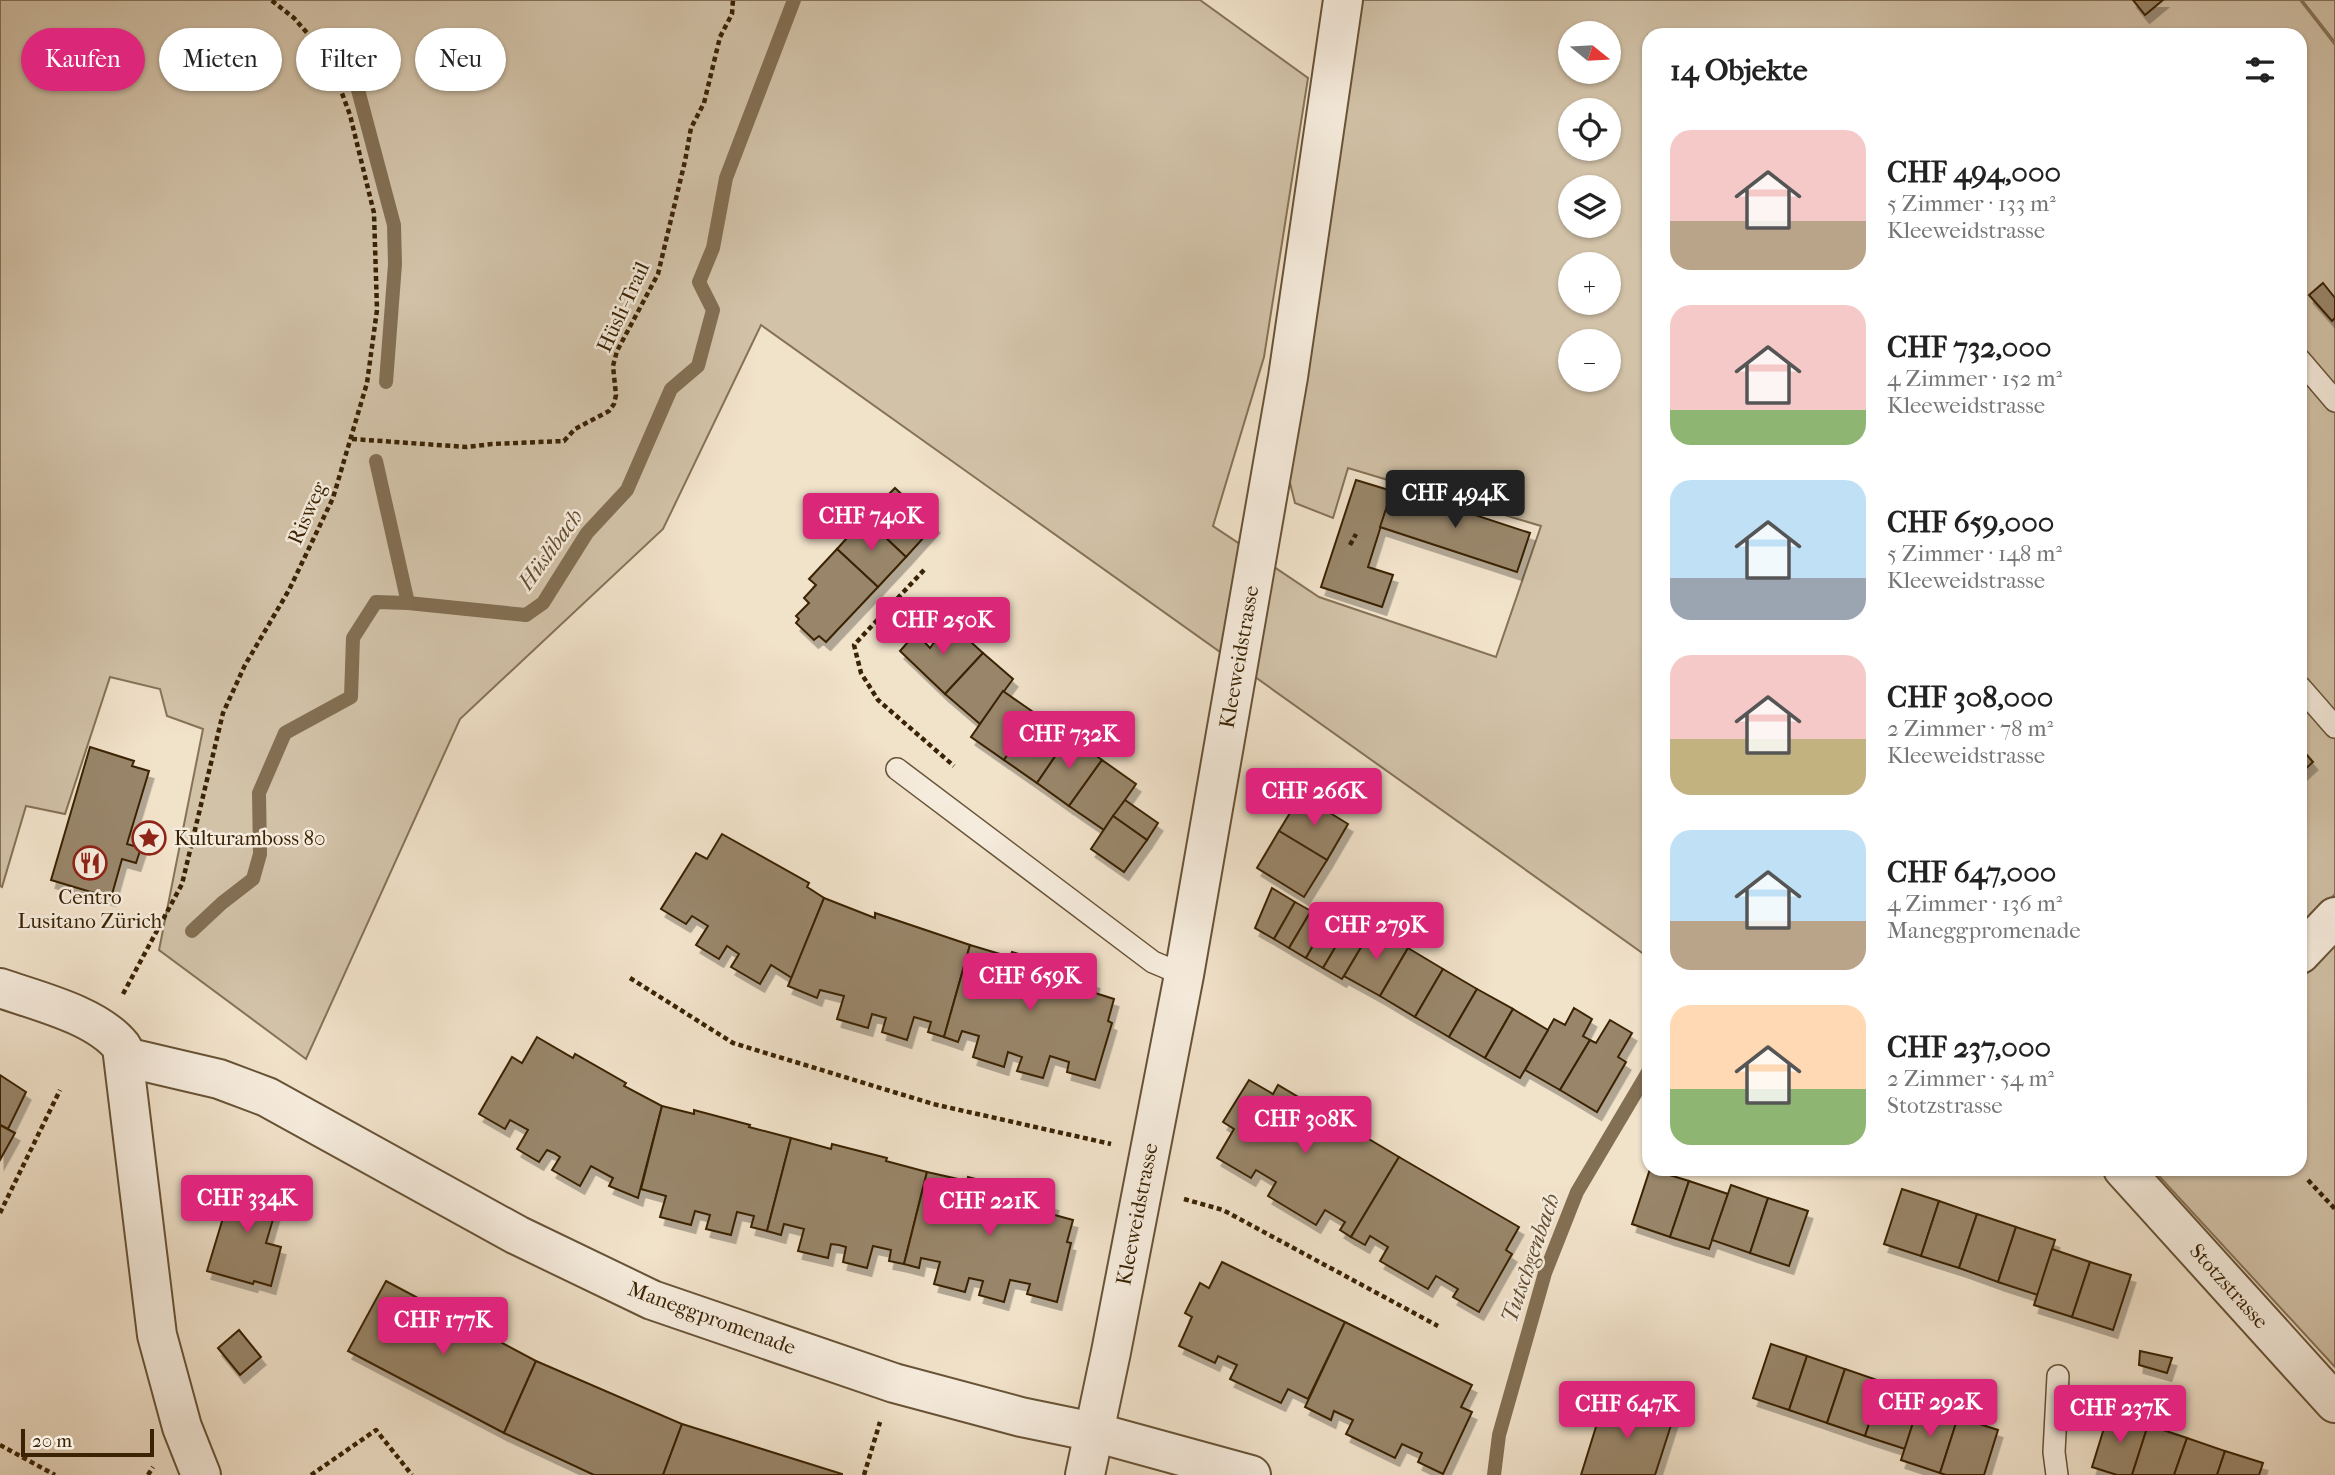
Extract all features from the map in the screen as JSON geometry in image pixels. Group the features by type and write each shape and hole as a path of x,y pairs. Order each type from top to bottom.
{"street":[{"name":"Kleeweidstrasse","path":"1085,1475 1184,975 1288,377 1343,0"},
{"path":"2307,947 2335,917"},
{"name":"Maneggpromenade","path":"0,988 74,1015 115,1043 267,1097 517,1235 652,1300 894,1383 1021,1417 1094,1432 1251,1475"},
{"path":"115,1043 157,1335 182,1427 201,1475"},
{"name":"Stotzstrasse","path":"2129,1176 2335,1403"}],"lane":[{"path":"2307,368 2335,401"},
{"path":"2307,695 2335,727"},
{"path":"897,769 1153,962 1184,975"},
{"path":"2057,1376 2054,1452 2057,1475"}],"path":[{"name":"Risweg","path":"115,1043 131,977 183,884 223,713 245,665 289,590 328,509 352,439 367,383 376,310 374,213 350,115 329,58 294,18 271,0"},
{"name":"Hüsli-Trail","path":"352,439 467,447 564,441 575,429 609,411 616,395 613,366 617,351 658,274 691,128 704,103 720,37 732,14 733,0"},
{"path":"1350,545 1356,534"},
{"path":"924,570 855,645 861,674 878,700 956,767"},
{"path":"630,978 733,1043 1146,1170 1438,1326"},
{"path":"0,1213 60,1090"},
{"path":"2308,1180 2335,1209"},
{"path":"864,1475 884,1411"},
{"path":"311,1475 376,1430 412,1475"},
{"path":"0,1445 55,1475"}],"shaded area":[{"path":"0,0 1200,0 1308,78 1264,357 1213,526 1319,597 1496,657 1541,526 1348,468 1333,518 1295,503 1288,475 1361,0 2300,0 2335,45 2335,894 2307,924 2307,28 1642,28 1642,953 761,325 663,529 460,719 306,1059 159,950 203,729 167,716 160,689 110,677 65,814 26,806 2,887"},
{"path":"2302,0 2335,0 2335,42"},
{"path":"2335,936 2335,1367 2159,1176 2307,1176 2307,966"}],"building":[{"path":"2133,0 2163,0 2145,15"},
{"path":"2323,283 2335,298 2335,318 2332,321 2309,295"},
{"path":"1356,480 1392,491 1368,567 1393,575 1382,607 1321,587"},
{"path":"895,488 935,525 906,557 865,518"},
{"path":"1393,488 1530,533 1517,572 1380,527"},
{"path":"865,518 906,557 878,587 837,549"},
{"path":"837,549 878,587 826,642 819,636 814,640 796,623 799,619 796,616 809,603 804,598 816,585 809,579"},
{"path":"949,622 983,653 945,694 900,651 916,633 930,648"},
{"path":"983,653 1013,679 980,724 945,694"},
{"path":"1003,691 1036,714 1004,760 971,737"},
{"path":"1036,714 1069,736 1037,783 1004,760"},
{"path":"1069,736 1102,760 1069,806 1037,783"},
{"path":"90,747 134,761 132,766 149,771 127,844 141,848 136,863 122,859 111,898 51,880"},
{"path":"2307,755 2313,762 2307,768"},
{"path":"1102,760 1136,784 1104,830 1069,806"},
{"path":"1301,795 1348,824 1327,860 1279,831"},
{"path":"1125,800 1158,823 1147,840 1113,816"},
{"path":"1113,816 1147,840 1124,872 1091,849"},
{"path":"1279,831 1327,860 1304,897 1257,868"},
{"path":"722,834 809,883 807,887 824,898 792,978 771,965 760,984 731,967 739,954 727,946 719,959 696,945 708,926 692,916 686,924 661,909 696,853 707,859"},
{"path":"1272,888 1295,902 1274,939 1255,928"},
{"path":"824,898 875,918 875,913 970,945 944,1037 928,1032 931,1022 914,1017 907,1040 882,1032 886,1018 872,1014 868,1028 837,1019 844,996 820,990 817,998 788,986"},
{"path":"1295,902 1311,911 1289,948 1274,939"},
{"path":"1311,911 1327,921 1306,958 1289,948"},
{"path":"1327,921 1345,931 1323,968 1306,958"},
{"path":"1372,928 1408,948 1380,996 1344,976"},
{"path":"1345,931 1364,942 1342,979 1323,968"},
{"path":"970,945 1010,957 1012,952 1068,969 1067,972 1095,981 1092,992 1114,999 1108,1021 1112,1023 1095,1080 1067,1072 1069,1062 1050,1056 1043,1078 1017,1071 1022,1057 1008,1052 1004,1067 973,1057 979,1036 962,1031 958,1042 944,1037"},
{"path":"1408,948 1443,969 1415,1017 1380,996"},
{"path":"1443,969 1477,989 1449,1037 1415,1017"},
{"path":"1477,989 1513,1009 1485,1058 1449,1037"},
{"path":"1574,1008 1592,1019 1583,1036 1590,1040 1560,1090 1525,1070 1554,1019 1565,1025"},
{"path":"1513,1009 1548,1030 1520,1078 1485,1058"},
{"path":"1610,1020 1632,1033 1618,1057 1626,1062 1597,1112 1560,1090 1590,1040 1596,1043"},
{"path":"537,1037 573,1058 575,1054 626,1083 624,1086 662,1106 638,1198 609,1186 613,1178 591,1166 580,1186 552,1170 560,1157 554,1153 547,1150 539,1162 517,1149 528,1130 510,1120 505,1129 479,1114 512,1057 522,1063"},
{"path":"0,1075 26,1092 8,1129 0,1125"},
{"path":"1249,1080 1273,1094 1278,1085 1399,1157 1351,1237 1340,1230 1345,1222 1325,1210 1316,1225 1268,1196 1276,1182 1256,1170 1251,1178 1217,1158 1234,1129 1223,1122"},
{"path":"662,1106 694,1114 694,1110 791,1138 767,1231 751,1227 754,1216 737,1212 731,1235 706,1229 710,1215 695,1211 691,1225 660,1217 666,1196 641,1189"},
{"path":"0,1125 15,1133 0,1160"},
{"path":"791,1138 831,1149 832,1144 887,1158 886,1161 927,1172 904,1264 889,1261 891,1250 873,1246 867,1268 843,1262 846,1247 839,1245 831,1244 828,1258 798,1251 804,1229 784,1224 781,1235 767,1231"},
{"path":"1399,1157 1519,1227 1506,1250 1512,1254 1479,1312 1453,1297 1458,1289 1436,1276 1428,1289 1380,1261 1388,1247 1370,1236 1365,1245 1351,1237"},
{"path":"927,1172 967,1181 968,1177 1025,1192 1024,1195 1054,1203 1051,1214 1073,1220 1067,1242 1071,1243 1057,1302 1027,1294 1030,1284 1010,1280 1004,1302 979,1295 983,1281 969,1278 965,1292 934,1284 940,1262 921,1258 919,1268 904,1264"},
{"path":"1648,1176 1673,1176 1689,1181 1670,1237 1632,1224"},
{"path":"235,1178 281,1192 266,1243 281,1247 271,1286 254,1281 253,1284 207,1271"},
{"path":"1689,1181 1728,1194 1709,1249 1670,1237"},
{"path":"1731,1185 1768,1198 1750,1253 1712,1240"},
{"path":"1902,1189 1939,1201 1921,1256 1884,1244"},
{"path":"1768,1198 1808,1211 1789,1266 1750,1253"},
{"path":"1939,1201 1977,1214 1959,1268 1921,1256"},
{"path":"1977,1214 2016,1227 1998,1282 1959,1268"},
{"path":"2016,1227 2055,1240 2038,1295 1998,1282"},
{"path":"2052,1249 2090,1262 2072,1317 2034,1305"},
{"path":"1222,1262 1345,1322 1308,1399 1288,1389 1281,1403 1230,1379 1237,1365 1218,1356 1215,1363 1179,1346 1192,1317 1185,1313 1200,1283 1209,1288"},
{"path":"2090,1262 2131,1275 2113,1330 2072,1317"},
{"path":"386,1281 536,1361 504,1433 348,1351"},
{"path":"1345,1322 1472,1385 1461,1407 1472,1412 1443,1474 1418,1462 1422,1453 1402,1444 1395,1458 1346,1434 1353,1420 1334,1411 1331,1420 1305,1407"},
{"path":"239,1330 261,1357 240,1375 218,1348"},
{"path":"1771,1344 1807,1356 1789,1410 1753,1398"},
{"path":"2140,1351 2172,1358 2167,1373 2139,1365"},
{"path":"1807,1356 1845,1369 1827,1423 1789,1410"},
{"path":"536,1361 682,1424 663,1475 594,1475 504,1433"},
{"path":"1845,1369 1883,1382 1865,1436 1827,1423"},
{"path":"1883,1382 1922,1395 1905,1449 1865,1436"},
{"path":"1605,1398 1673,1419 1655,1475 1581,1475"},
{"path":"1919,1404 1958,1417 1940,1473 1901,1460"},
{"path":"2109,1412 2148,1425 2132,1475 2117,1475 2092,1467"},
{"path":"1958,1417 1998,1430 1984,1475 1940,1473"},
{"path":"682,1424 842,1474 842,1475 663,1475"},
{"path":"2148,1425 2187,1438 2174,1475 2132,1475"},
{"path":"2187,1438 2225,1451 2217,1475 2174,1475"},
{"path":"2225,1451 2263,1463 2259,1475 2217,1475"}],"waterway":[{"name":"Hüslibach","path":"192,931 253,879 260,854 259,793 285,733 351,697 353,638 376,602 526,615 543,603 587,533 627,490 671,389 698,366 713,310 699,282 713,248 726,178 794,0"},
{"path":"358,91 394,225 395,264 386,382"},
{"path":"376,461 408,603"},
{"name":"Tutschgenbach","path":"1494,1475 1499,1435 1545,1273 1577,1192 1642,1082"}],"place":[{"name":"Kulturamboss 80","path":"149,838"},
{"name":"Centro Lusitano Zürich","path":"90,863"}]}
